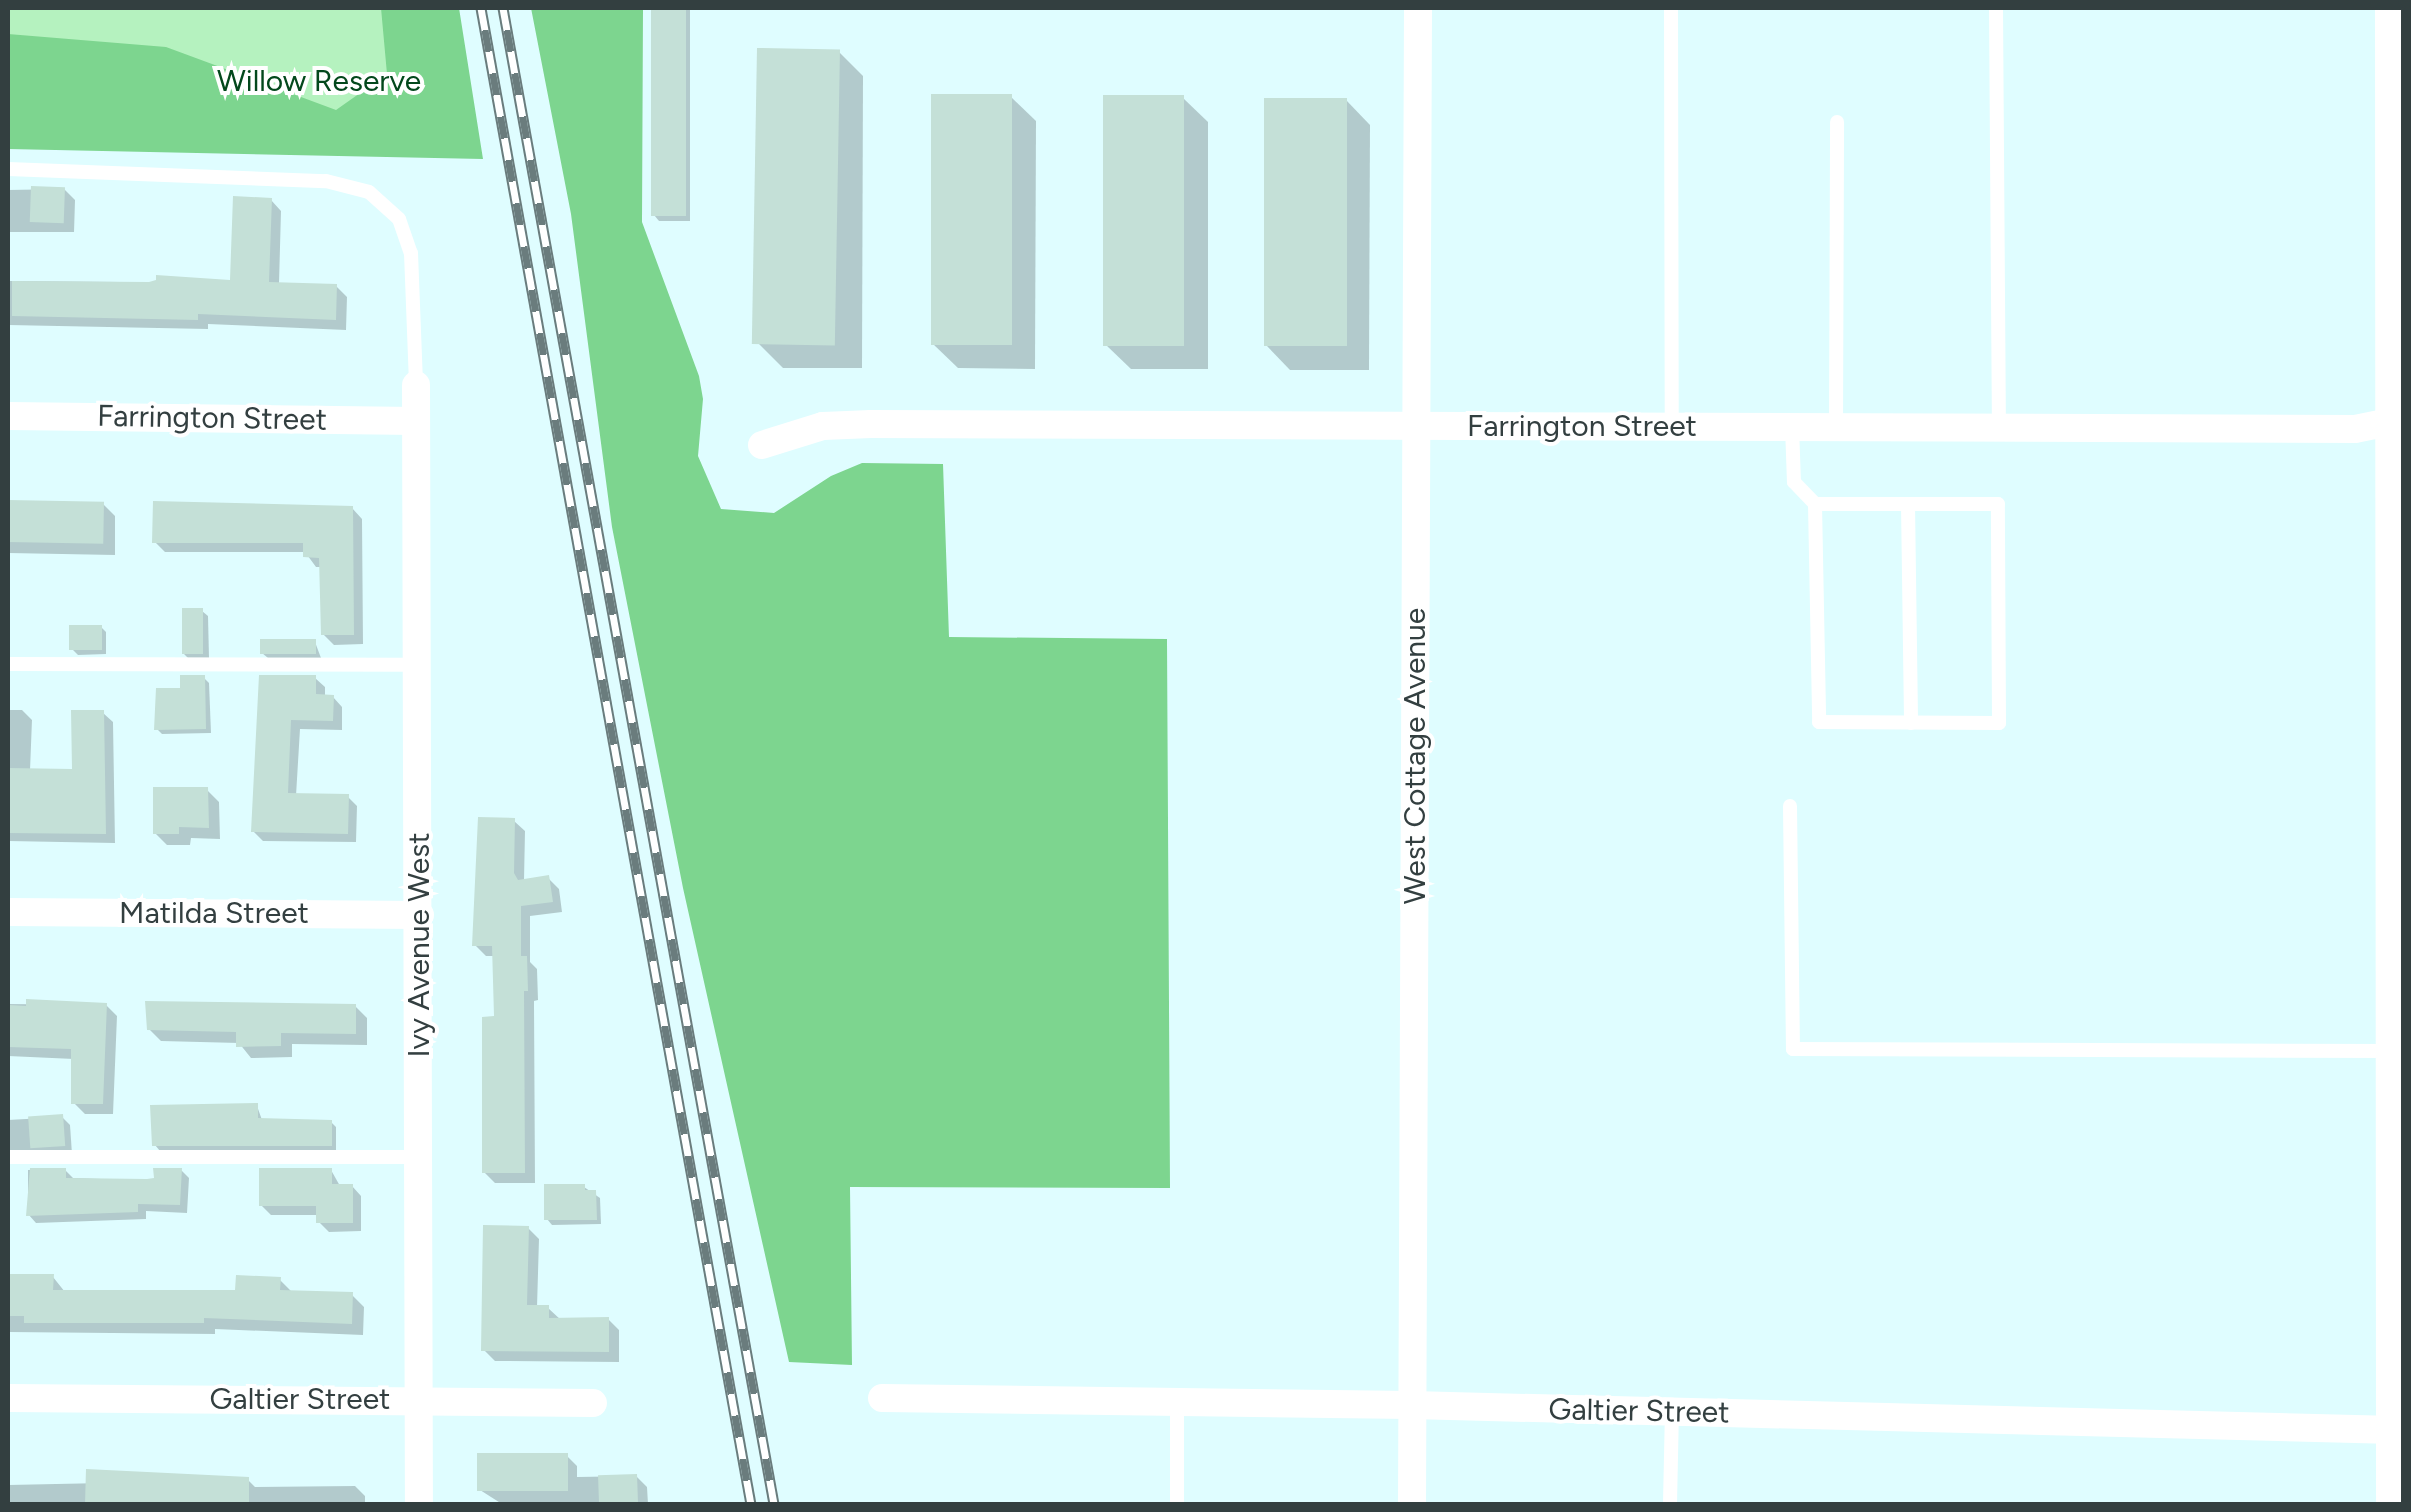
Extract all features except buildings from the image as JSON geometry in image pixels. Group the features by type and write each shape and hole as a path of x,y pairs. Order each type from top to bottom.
{"street":[{"name":"West Cottage Avenue","path":"1412,1504 1418,8"},
{"path":"2394,8 2399,419 2395,1504"},
{"name":"Ivy Avenue West","path":"416,385 420,665 419,1504"},
{"name":"Farrington Street","path":"8,416 416,420"},
{"name":"Farrington Street","path":"762,445 822,426 2355,429 2399,419"},
{"name":"Matilda Street","path":"8,912 420,915"},
{"name":"Galtier Street","path":"8,1398 593,1403"},
{"name":"Galtier Street","path":"882,1398 1412,1405 2395,1430"}],"lane":[{"path":"1670,8 1672,426"},
{"path":"1996,8 1999,427"},
{"path":"1836,427 1837,122"},
{"path":"8,169 326,182 369,192 399,218 412,253 416,385"},
{"path":"1792,426 1794,482 1815,504 1819,722 1999,723 1998,504 1815,504"},
{"path":"1908,504 1911,723"},
{"path":"8,664 420,665"},
{"path":"1790,806 1792,1049 2395,1050"},
{"path":"8,1157 419,1157"},
{"path":"1177,1403 1177,1504"},
{"path":"1670,1504 1672,1411"}],"green space":[{"name":"Willow Reserve","path":"8,8 422,8 422,149 8,149"},
{"name":"Willow Reserve","path":"381,8 459,8 483,159 8,149 8,34 166,47 336,110 387,74"},
{"path":"531,8 643,8 642,222 699,376 703,399 698,456 721,509 774,513 831,476 862,463 943,464 949,637 1167,639 1170,1188 850,1187 852,1365 789,1362 683,888 612,527 571,214"}],"railway":[{"path":"481,8 751,1504"},
{"path":"503,8 774,1504"}]}
